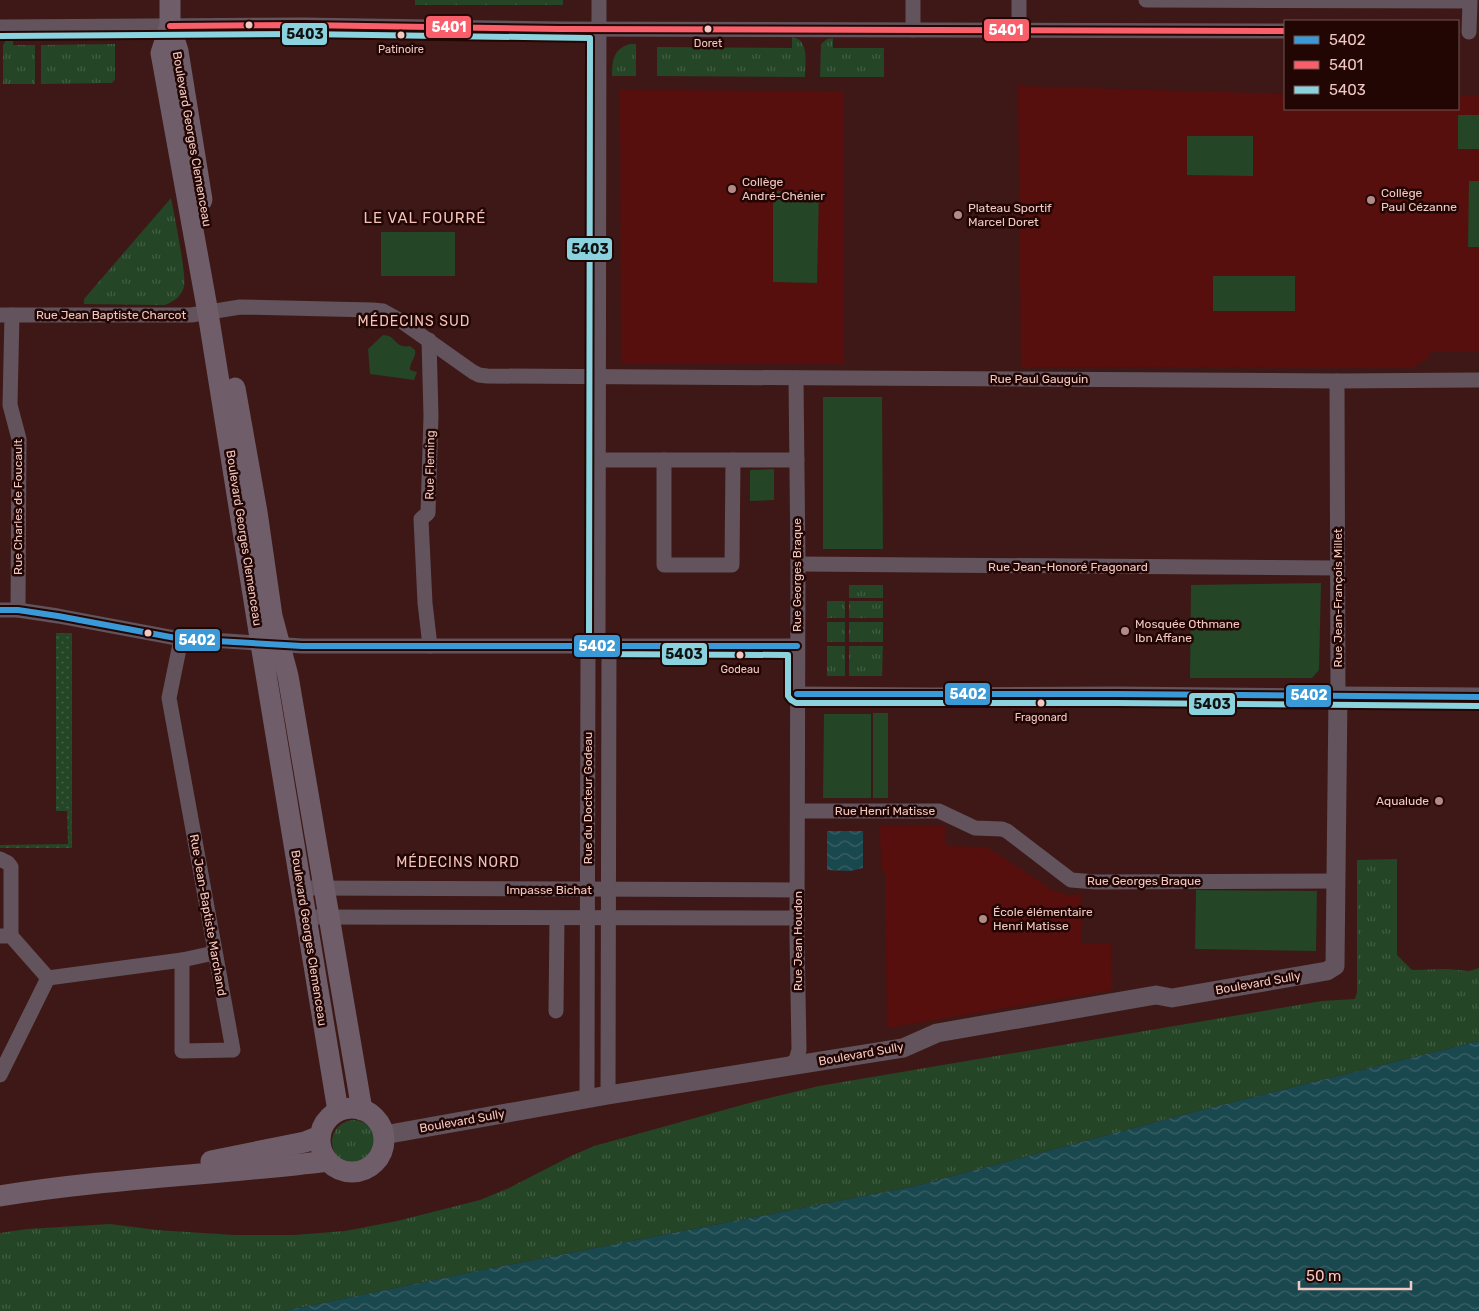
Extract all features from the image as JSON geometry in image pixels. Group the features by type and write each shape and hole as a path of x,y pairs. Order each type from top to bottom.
{"main road":[{"name":"Boulevard Georges Clemenceau","path":"170,0 170,26 178,51 215,312 257,512 272,616 270,644 301,888 338,1111"},
{"name":"Boulevard Georges Clemenceau","path":"270,644 288,676 362,1110"},
{"path":"347,1108 362,1110 375,1117 381,1126 384,1135 384,1145 380,1155 366,1169 346,1171 336,1168 322,1153 320,1136 324,1124 330,1116 338,1111 347,1108"},
{"path":"101,1182 305,1142 320,1136"},
{"path":"0,1196 101,1182 328,1161"}],"street":[{"path":"598,646 599,0"},
{"path":"912,30 913,0"},
{"path":"1019,0 1019,30"},
{"path":"1146,0 1470,2 1468,32"},
{"path":"0,27 311,25 599,29 1284,31"},
{"name":"Rue Jean Baptiste Charcot","path":"6,315 190,315 240,308 383,311 429,340"},
{"name":"Rue Charles de Foucault","path":"6,315 10,405 19,439 18,610"},
{"name":"Rue Paul Gauguin","path":"429,340 479,375 1337,381 1479,380"},
{"name":"Rue Fleming","path":"429,340 431,416 428,513 420,519 425,603 430,646"},
{"name":"Rue Georges Braque","path":"796,378 798,811"},
{"name":"Rue Jean-François Millet","path":"1335,966 1338,696 1337,381"},
{"path":"598,460 797,460"},
{"path":"664,460 664,564 732,565 733,460"},
{"name":"Rue Jean-Honoré Fragonard","path":"798,564 1338,568"},
{"path":"0,610 18,610 58,616 181,639 227,640 270,644 797,646"},
{"name":"Rue Jean-Baptiste Marchand","path":"181,639 170,698 214,953 233,1050 182,1051 182,960"},
{"name":"Rue du Docteur Godeau","path":"598,646 608,890 608,1095"},
{"name":"Rue du Docteur Godeau","path":"587,1099 588,890 598,646"},
{"path":"797,694 1479,697"},
{"name":"Rue Henri Matisse","path":"798,811 939,811 968,826"},
{"name":"Rue Jean Houdon","path":"788,1066 796,1060 799,1050 798,811"},
{"name":"Rue Georges Braque","path":"968,826 1007,831 1071,880 1096,882 1337,881"},
{"path":"0,859 8,863 12,874 6,936 48,978"},
{"name":"Impasse Bichat","path":"301,888 797,890"},
{"path":"306,917 797,918"},
{"path":"556,1011 557,918"},
{"path":"48,978 182,960 214,953"},
{"name":"Boulevard Sully","path":"384,1135 608,1095 903,1048 937,1033 1156,995 1172,998 1327,971 1335,966"},
{"path":"0,1075 48,978"}],"shaded area":[{"path":"1018,86 1284,94 1284,110 1459,110 1459,95 1479,95 1479,352 1429,352 1429,357 1412,368 1021,367"},
{"name":"Collège André-Chénier","path":"620,90 844,91 844,363 621,363"},
{"name":"École élémentaire Henri Matisse","path":"880,826 945,826 945,846 987,847 1054,891 1068,895 1081,894 1082,944 1111,944 1112,990 887,1028 885,872 881,871"}],"green space":[{"path":"415,0 563,0 563,5 415,5"},
{"path":"9,35 13,35 13,45 35,45 35,84 3,84 3,45"},
{"path":"792,37 798,39 804,47 806,59 805,77 657,76 657,47 792,48"},
{"path":"833,38 833,48 884,48 884,77 820,77 821,44 827,39"},
{"path":"115,44 115,79 112,83 41,84 41,45"},
{"path":"630,44 636,44 636,76 612,76 612,65 617,52"},
{"path":"1458,115 1479,115 1479,149 1458,149"},
{"path":"1187,136 1253,136 1253,176 1187,175"},
{"path":"1469,181 1479,181 1479,247 1468,247"},
{"path":"773,191 819,191 817,283 773,282"},
{"path":"171,198 184,271 184,287 179,296 174,301 165,305 84,304 84,299"},
{"path":"381,232 455,232 455,276 381,276"},
{"path":"1213,276 1295,276 1295,311 1213,311"},
{"path":"383,335 391,337 401,346 410,346 415,350 410,367 410,370 417,372 414,380 370,374 368,349"},
{"path":"823,397 882,397 883,549 823,549"},
{"path":"774,469 774,500 750,501 750,470"},
{"path":"1321,583 1319,670 1312,678 1190,678 1191,585"},
{"path":"849,585 883,585 883,598 849,598"},
{"path":"827,601 845,601 845,618 827,618"},
{"path":"849,601 883,601 883,618 849,618"},
{"path":"827,622 845,622 845,642 827,642"},
{"path":"849,622 883,622 883,642 849,642"},
{"path":"56,633 72,633 72,848 0,848 0,845 68,844 67,811 56,811"},
{"path":"827,646 845,646 845,676 827,676"},
{"path":"849,646 883,646 882,676 849,676"},
{"path":"873,713 888,713 888,798 873,798"},
{"path":"824,714 871,714 871,798 823,798"},
{"path":"1397,859 1397,955 1412,970 1447,969 1469,971 1479,968 1479,1041 1201,1110 915,1186 482,1270 284,1311 0,1311 0,1233 27,1229 110,1224 157,1230 234,1235 294,1235 345,1231 397,1221 480,1200 509,1188 594,1146 749,1103 819,1086 1322,1001 1355,999 1357,992 1357,860"},
{"path":"1196,890 1317,891 1316,951 1195,949"},
{"path":"358,1120 370,1126 375,1133 375,1151 370,1158 363,1163 350,1164 338,1158 333,1151 332,1138 338,1126 345,1121"}],"water":[{"path":"827,831 863,831 863,868 850,871 827,870"},
{"path":"1479,1041 1479,1311 284,1311 482,1270 915,1186 1201,1110"}],"transit line":[{"name":"5401","path":"170,26 303,25 560,29 1284,31"},
{"name":"5403","path":"0,36 303,34 590,38 589,646 595,654 788,655 788,696 796,703 1479,706"},
{"name":"5402","path":"0,610 18,610 58,616 181,639 302,646 797,646"},
{"name":"5402","path":"797,694 1479,697"}],"place":[{"name":"Doret","path":"708,29"},
{"name":"Patinoire","path":"401,35"},
{"name":"Collège André-Chénier","path":"732,189"},
{"name":"Collège Paul Cézanne","path":"1371,200"},
{"name":"Plateau Sportif Marcel Doret","path":"958,215"},
{"name":"Mosquée Othmane Ibn Affane","path":"1125,631"},
{"name":"Godeau","path":"740,655"},
{"name":"Fragonard","path":"1041,703"},
{"name":"Aqualude","path":"1439,801"},
{"name":"École élémentaire Henri Matisse","path":"983,919"}],"district":[{"name":"LE VAL FOURRÉ","path":"425,218"},
{"name":"MÉDECINS SUD","path":"414,321"},
{"name":"MÉDECINS NORD","path":"458,862"}]}
